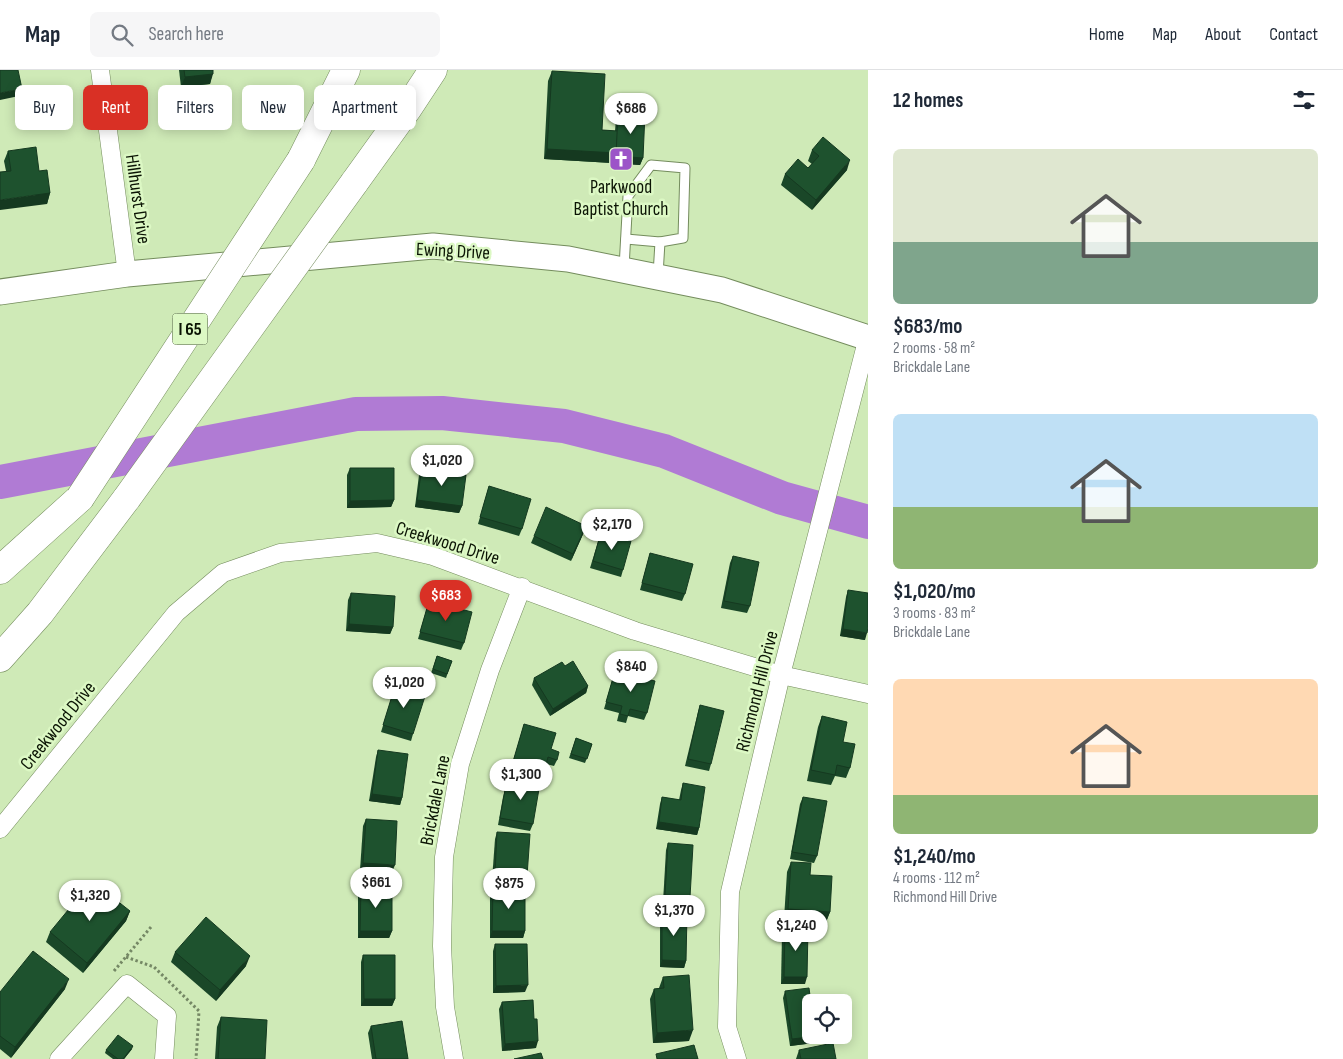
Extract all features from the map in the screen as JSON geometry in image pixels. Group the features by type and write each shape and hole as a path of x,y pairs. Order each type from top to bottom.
{"highway":[{"name":"I 65","path":"0,570 80,498 300,160 345,70"},
{"name":"I 65","path":"0,658 40,613 126,498 408,108 433,70"}],"main road":[{"name":"Ewing Drive","path":"0,292 127,274 433,246 568,259 722,290 868,337"}],"street":[{"name":"Hillhurst Drive","path":"100,70 127,274"},
{"name":"Richmond Hill Drive","path":"737,1059 727,1027 730,892 781,675 868,337"},
{"name":"Creekwood Drive","path":"0,829 176,613 223,573 280,553 377,544 433,556 522,587 635,631 781,675 868,694"},
{"name":"Brickdale Lane","path":"454,1059 445,1007 442,946 444,857 460,764 490,670 522,587"},
{"path":"59,1059 127,984 167,1016 164,1059"}],"lane":[{"path":"624,270 628,196 651,165 685,168 683,238 660,242 626,239"},
{"path":"658,277 660,242"}],"building":[{"path":"0,70 18,70 21,85 15,85 15,90 0,93"},
{"path":"184,70 213,70 213,74 185,77"},
{"path":"552,71 605,74 602,130 618,131 616,153 547,149"},
{"path":"618,112 645,113 643,158 616,156"},
{"path":"823,137 850,160 816,200 785,174 798,159 808,168 819,156 812,150"},
{"path":"36,147 39,171 47,170 50,193 0,200 0,172 11,171 8,151"},
{"path":"350,468 394,468 394,500 350,501"},
{"path":"422,468 466,475 462,506 417,500"},
{"path":"489,486 531,499 522,529 480,517"},
{"path":"546,507 586,526 573,554 534,536"},
{"path":"601,532 631,541 623,570 593,561"},
{"path":"650,553 693,564 685,594 642,583"},
{"path":"733,556 759,562 750,606 724,601"},
{"path":"848,590 868,593 867,633 843,629"},
{"path":"351,593 395,596 393,627 349,624"},
{"path":"429,601 472,612 464,643 420,632"},
{"path":"437,656 452,661 447,674 433,669"},
{"path":"573,661 588,686 553,709 534,678 562,662 565,666"},
{"path":"615,671 655,681 647,713 630,709 628,716 620,714 622,706 606,702"},
{"path":"396,683 426,693 413,734 383,725"},
{"path":"700,705 724,711 711,764 688,759"},
{"path":"822,716 847,722 843,742 855,744 850,768 837,765 835,775 811,770"},
{"path":"524,724 556,733 551,749 559,752 557,760 548,757 544,774 512,765"},
{"path":"576,738 592,744 587,759 571,754"},
{"path":"378,750 408,754 402,798 372,794"},
{"path":"512,778 540,783 533,824 500,818 505,790 510,791"},
{"path":"683,783 705,787 699,828 659,822 662,797 681,800"},
{"path":"803,797 827,801 817,856 792,852"},
{"path":"366,819 397,821 395,865 363,863"},
{"path":"497,832 530,834 527,876 495,873"},
{"path":"668,843 693,845 690,897 665,895"},
{"path":"791,862 811,863 810,875 832,876 830,912 788,909"},
{"path":"92,881 130,911 87,963 50,932"},
{"path":"361,887 392,887 392,931 360,931"},
{"path":"493,889 525,889 525,931 492,931"},
{"path":"662,913 687,913 686,961 662,960"},
{"path":"206,917 250,956 220,990 175,952"},
{"path":"785,928 808,928 807,977 784,977"},
{"path":"495,944 527,944 528,985 496,986"},
{"path":"33,951 69,979 15,1047 0,1036 0,992"},
{"path":"363,955 395,955 395,999 364,999"},
{"path":"689,975 693,1030 657,1033 654,989 664,988 663,977"},
{"path":"809,988 810,994 802,994 802,1038 792,1039 785,991"},
{"path":"533,1000 534,1019 537,1019 538,1041 505,1044 502,1002"},
{"path":"221,1017 267,1020 265,1059 218,1059"},
{"path":"402,1021 408,1059 376,1059 371,1026"},
{"path":"118,1035 133,1046 123,1059 118,1059 106,1050"},
{"path":"833,1044 836,1059 801,1059 799,1050"},
{"path":"694,1045 698,1059 657,1059 656,1054"},
{"path":"541,1053 543,1059 514,1059"}],"waterway":[{"path":"0,482 356,414 442,413 564,426 664,451 782,498 868,522"}],"place":[{"name":"Parkwood Baptist Church","path":"621,159"}]}
